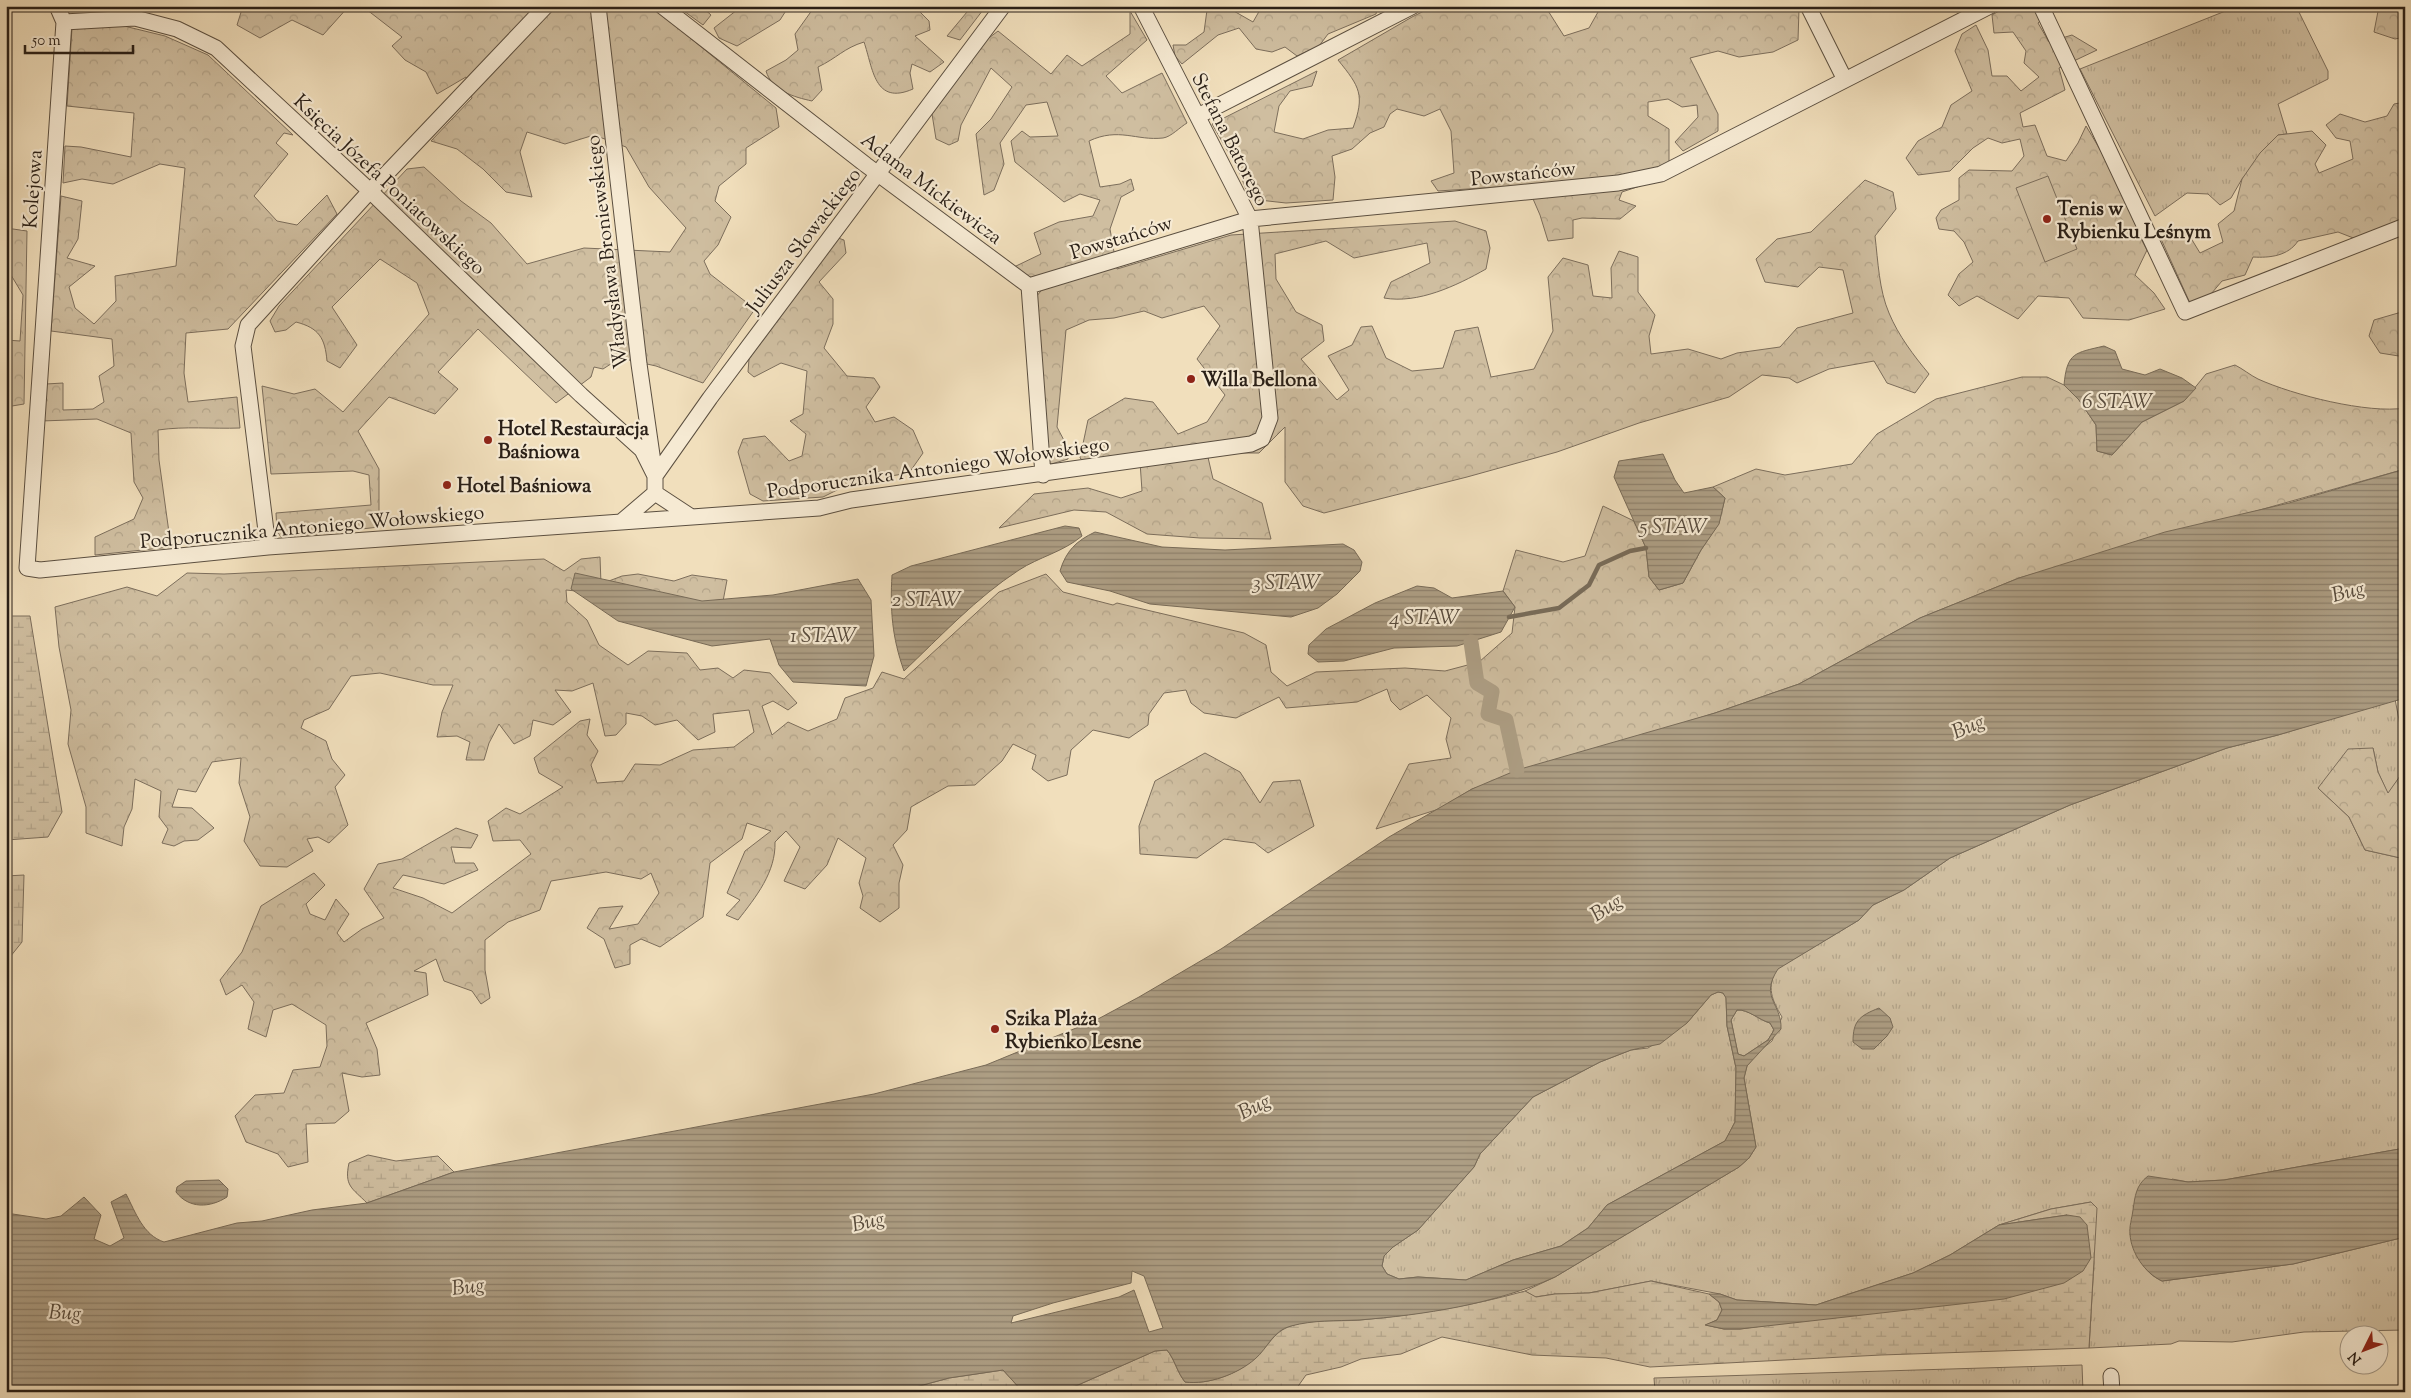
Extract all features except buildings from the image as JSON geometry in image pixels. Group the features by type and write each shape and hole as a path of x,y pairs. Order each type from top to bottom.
{"street":[{"path":"57,6 64,22"},
{"path":"268,547 243,346 248,325 370,191 546,6"},
{"name":"Władysława Broniewskiego","path":"598,6 639,364 655,476 655,493"},
{"name":"Adama Mickiewicza","path":"662,6 866,165 1030,286"},
{"name":"Juliusza Słowackiego","path":"655,476 716,390 1003,6"},
{"name":"Stefana Batorego","path":"1141,6 1250,219 1270,418"},
{"path":"1198,116 1413,6"},
{"path":"1808,6 1845,80"},
{"name":"Powstańców","path":"1030,286 1250,219 1618,184 1661,174 1990,6"},
{"path":"2041,6 2185,312 2405,226"},
{"name":"Księcia Józefa Poniatowskiego","path":"64,22 135,18 177,29 216,48 370,191 574,388 642,450 655,476"},
{"name":"Kolejowa","path":"27,568 64,22"},
{"path":"1030,286 1043,475"},
{"name":"Podporucznika Antoniego Wołowskiego","path":"27,568 40,570 268,547 819,508 851,500 1043,475 1251,444 1262,439 1270,418"},
{"path":"621,522 655,493 690,516"},
{"path":"2111,1376 2112,1392"}],"green space":[{"path":"243,6 349,6 323,35 292,20 260,38 237,25"},
{"path":"362,6 651,6 776,108 779,127 746,148 746,164 719,186 715,201 731,217 718,245 704,261 710,274 755,309 703,383 656,366 620,358 603,369 594,367 591,377 556,403 478,329 438,372 458,389 435,414 389,397 358,431 379,469 379,527 282,538 277,532 276,513 371,505 369,475 353,471 271,474 262,386 294,394 315,389 343,412 429,314 417,283 380,259 332,307 357,345 340,368 327,361 325,346 322,340 310,327 296,322 286,330 275,332 270,321 279,306 407,169 424,167 461,201 491,223 527,264 584,248 670,252 686,228 649,187 626,147 594,135 565,144 527,132 520,152 532,197 506,192 483,169 457,149 431,141 472,98 466,77 437,94 426,72 405,60 392,46 402,37"},
{"path":"677,6 701,6 711,15 703,25"},
{"path":"742,6 789,6 780,20 737,46 719,38 714,28"},
{"path":"815,6 914,6 929,21 930,30 915,36 944,62 930,72 912,64 910,73 913,89 900,93 890,92 877,82 864,42 851,47 818,67 822,90 812,101 784,92 773,84 766,71 786,60 798,50 795,34"},
{"path":"972,6 986,6 960,40 947,36"},
{"path":"1212,6 1225,6 1253,22 1261,8 1260,6 1378,6 1376,14 1328,34 1319,46 1297,56 1285,47 1272,52 1256,49 1239,28 1218,35 1182,64 1175,56 1173,45 1186,45 1204,32 1207,10"},
{"path":"1434,6 1545,6 1564,36 1589,28 1598,12 1595,6 1798,6 1798,40 1773,52 1739,57 1718,51 1690,58 1718,114 1718,131 1683,151 1675,142 1698,117 1697,105 1682,107 1668,99 1648,102 1648,116 1669,129 1669,161 1646,184 1622,192 1619,200 1636,206 1620,219 1582,218 1573,220 1573,238 1548,241 1540,215 1527,185 1438,191 1431,181 1454,173 1451,131 1440,109 1424,116 1397,109 1390,114 1384,127 1370,133 1352,149 1332,156 1335,177 1333,200 1286,203 1250,199 1237,167 1212,124 1317,71 1312,86 1290,91 1279,106 1274,132 1303,139 1328,130 1353,128 1359,107 1358,92 1351,77 1338,60"},
{"path":"2008,6 2057,6 2038,23 2049,42 2072,35 2097,50 2059,68 2065,90 2020,113 2023,127 2035,125 2047,156 2066,161 2086,126 2114,175 2147,250 2135,275 2154,293 2165,309 2129,320 2083,318 2069,298 2038,296 2018,319 1977,296 1959,306 1948,295 1959,274 1973,262 1964,242 1954,231 1939,229 1936,218 1941,210 1959,200 1959,178 1969,170 2012,171 2024,156 2020,139 2002,143 1988,138 1973,148 1950,171 1918,175 1906,158 1918,141 1942,127 1951,105 1972,91 1955,51 1962,34 1976,25 1988,50 1992,76 2007,76 2021,91 2039,77 2024,63 2026,51 2013,32 1994,33 1992,15"},
{"path":"2238,6 2296,6 2328,71 2328,79 2278,104 2287,134 2278,135 2242,179 2231,198 2220,205 2208,194 2187,193 2155,216 2080,69"},
{"path":"2379,6 2405,6 2405,37 2395,39 2374,32"},
{"path":"1130,11 1147,40 1106,76 1122,93 1162,73 1187,123 1163,138 1109,135 1089,141 1100,187 1120,184 1131,179 1134,190 1121,197 1110,229 1117,269 1231,235 1455,221 1486,231 1490,248 1486,269 1450,287 1423,296 1410,298 1384,298 1391,282 1430,263 1427,243 1354,258 1326,241 1275,254 1276,279 1296,312 1322,325 1324,341 1301,359 1337,400 1349,390 1328,356 1352,345 1361,327 1372,326 1386,358 1412,371 1443,368 1455,331 1478,327 1491,377 1534,369 1553,331 1548,277 1563,258 1588,265 1593,296 1612,298 1611,268 1619,251 1638,257 1638,292 1655,315 1649,336 1651,354 1688,349 1721,359 1737,353 1780,347 1797,328 1853,313 1843,270 1819,267 1798,287 1765,282 1756,259 1777,239 1811,232 1865,180 1893,192 1896,209 1875,236 1881,285 1889,313 1897,329 1912,353 1929,374 1915,393 1887,383 1874,361 1829,369 1797,383 1789,378 1762,375 1729,397 1639,423 1557,452 1324,513 1303,506 1285,482 1285,427 1259,453 1207,453 1213,479 1262,503 1271,539 1200,538 1147,534 1106,512 1074,510 999,528 1034,494 1088,488 1121,498 1142,491 1140,462 1089,466 1080,458 1088,420 1125,398 1153,402 1178,434 1207,422 1225,395 1197,359 1220,326 1204,306 1162,318 1144,311 1114,318 1089,320 1066,330 1057,427 1068,448 1068,459 1048,465 1036,297 1045,286 1014,267 1041,254 1034,233 1059,222 1093,216 1100,200 1080,194 1064,202 1015,162 1011,141 1022,131 1030,137 1058,136 1047,102 1026,105 1000,143 1004,164 994,190 984,195 976,134 991,119 1012,87 991,68 961,125 958,141 949,145 936,139 932,114 985,41 998,31 1051,74 1067,55 1082,66 1130,34"},
{"path":"120,25 165,36 208,55 293,135 284,133 276,143 288,154 254,196 277,221 297,225 327,195 337,214 228,329 186,333 184,373 188,402 237,397 240,428 158,430 159,460 171,547 95,555 95,537 134,519 143,498 134,482 131,433 97,419 41,421 46,384 63,383 63,410 93,409 104,402 99,376 114,366 112,339 51,331 61,196 82,201 78,239 67,258 95,266 69,287 75,308 94,324 116,301 115,276 176,266 185,168 160,164 113,184 82,179 63,183 65,146 81,147 131,157 134,113 67,106 72,28"},
{"path":"2405,102 2405,226 2361,241 2338,232 2298,241 2289,250 2278,255 2253,257 2245,275 2222,281 2211,294 2190,303 2161,239 2175,229 2186,230 2200,253 2223,242 2218,224 2234,211 2242,179 2260,153 2278,135 2312,131 2326,145 2315,164 2319,173 2353,159 2350,141 2336,138 2326,125 2340,114 2365,122 2387,116 2394,104"},
{"name":"Tenis w Rybienku Leśnym","path":"2048,176 2077,249 2045,262 2016,188"},
{"path":"6,228 27,231 24,404 6,407 6,340 20,341 23,295 11,275 6,274"},
{"path":"835,237 844,240 846,253 819,282 833,299 833,324 824,348 847,376 874,378 880,387 866,407 875,422 894,417 913,430 923,453 909,473 891,476 871,469 862,482 843,487 823,497 763,501 750,494 738,452 743,439 765,436 789,461 802,456 806,434 790,421 803,414 807,371 781,363 754,377 748,372 749,359"},
{"path":"2405,311 2405,357 2380,353 2369,336 2374,320"},
{"path":"2235,365 2258,379 2310,397 2351,406 2389,409 2405,408 2405,469 2019,578 1920,618 1799,684 1715,713 1472,789 1439,809 1376,829 1409,764 1451,758 1446,739 1451,718 1427,695 1400,710 1391,701 1387,689 1357,702 1286,708 1279,697 1236,718 1204,713 1191,703 1186,690 1164,693 1149,714 1148,725 1129,738 1093,730 1071,750 1067,775 1048,781 1032,769 1036,755 1013,744 1002,761 975,785 948,786 911,807 907,830 893,845 903,865 899,883 899,908 880,922 860,908 863,896 859,883 866,858 838,838 827,865 805,889 784,881 800,847 786,831 775,842 772,864 764,884 752,902 738,920 726,915 740,900 727,893 745,851 771,831 747,823 742,839 710,863 703,917 660,947 641,939 630,945 630,964 615,968 604,939 587,928 599,908 623,906 609,929 638,924 659,893 651,873 641,879 606,872 551,881 540,910 508,922 485,940 485,970 490,998 481,1004 472,991 444,981 436,959 414,971 426,973 428,995 366,1023 377,1049 380,1075 362,1077 342,1073 349,1111 335,1123 306,1124 308,1162 288,1167 278,1154 246,1142 235,1116 255,1095 284,1093 293,1070 320,1067 327,1046 326,1025 292,1004 273,1010 266,1037 248,1029 254,1002 242,985 226,995 220,980 242,952 261,906 314,873 325,885 306,904 310,914 325,920 336,899 349,914 337,933 344,942 362,929 384,918 364,889 378,864 402,859 456,828 478,835 471,848 451,847 455,863 474,863 478,870 444,884 403,875 393,888 423,898 452,913 531,854 520,840 493,841 488,821 506,808 520,814 563,787 539,773 534,758 580,721 590,719 587,735 598,751 591,765 597,783 624,781 635,764 660,765 693,750 734,747 754,732 749,710 713,714 715,732 698,740 677,720 655,725 642,716 626,713 626,724 616,735 605,736 593,683 572,691 555,690 571,712 553,725 533,720 530,736 514,744 499,724 489,743 484,760 466,760 470,742 457,736 437,737 442,712 453,685 433,685 380,673 351,676 329,709 304,720 301,728 326,741 332,759 345,775 335,787 348,825 329,843 318,837 307,839 313,851 287,867 260,866 244,841 250,817 239,783 241,758 212,762 196,792 178,789 172,807 192,808 214,828 198,840 184,841 174,846 162,843 168,829 159,817 161,791 135,779 132,809 124,827 122,846 86,833 86,807 68,744 71,710 59,647 55,607 127,587 157,596 187,573 224,574 544,559 564,571 581,559 600,557 601,584 622,576 638,574 674,581 692,575 727,580 721,612 617,595 566,590 567,602 587,620 599,645 628,665 648,651 687,653 700,670 718,668 733,678 744,670 770,673 797,703 788,710 773,701 762,706 772,735 788,722 808,731 837,719 845,698 873,688 882,672 904,679 999,592 1046,574 1063,592 1113,605 1117,603 1244,633 1266,645 1271,672 1287,686 1316,672 1405,668 1445,671 1479,662 1512,633 1515,607 1503,591 1516,550 1563,562 1585,556 1603,506 1634,521 1646,548 1649,577 1659,590 1683,583 1701,550 1719,523 1725,498 1713,487 1756,469 1785,475 1852,464 1877,434 1936,399 2022,377 2047,377 2064,385 2079,400 2096,425 2097,451 2112,455 2142,422 2184,401 2206,374"},
{"path":"6,616 30,616 62,812 48,837 6,840"},
{"path":"2395,699 2405,751 2405,769 2388,794 2378,772 2373,748 2318,788 2349,817 2365,850 2405,859 2405,1148 2224,1180 2188,1182 2172,1179 2130,1234 2141,1262 2149,1273 2162,1281 2293,1264 2405,1237 2405,1330 2388,1330 2388,1326 2338,1326 2338,1331 2304,1332 2232,1342 2179,1341 2171,1344 2089,1348 2094,1263 2091,1202 2051,1209 1999,1225 1950,1255 1913,1273 1816,1305 1737,1300 1720,1294 1651,1281 1589,1293 1555,1294 1535,1297 1525,1291 1555,1277 1739,1167 1749,1158 1756,1147 1744,1078 1747,1066 1758,1052 1772,1041 1782,1017 1775,1005 1771,988 1777,969 1859,920 1873,905 1904,890 1950,858 2070,805 2227,748 2278,735"},
{"path":"2373,748 2378,772 2388,793 2405,769 2405,859 2365,850 2349,817 2318,788 2348,749"},
{"path":"1205,753 1240,772 1260,803 1273,782 1300,780 1314,826 1268,853 1255,843 1224,839 1197,858 1140,854 1139,826 1155,781"},
{"path":"24,875 22,942 6,962 6,876"},
{"path":"1718,992 1723,993 1726,997 1727,1026 1736,1068 1735,1122 1725,1141 1607,1205 1588,1228 1561,1246 1513,1260 1466,1280 1418,1277 1399,1279 1387,1274 1382,1266 1384,1256 1393,1247 1418,1230 1474,1167 1480,1154 1533,1097 1600,1062 1631,1050 1648,1048 1687,1023 1711,995"},
{"path":"1737,1010 1745,1011 1770,1023 1774,1030 1768,1040 1744,1056 1738,1054 1731,1020"},
{"path":"368,1155 396,1161 438,1156 454,1172 367,1203 350,1186 348,1171 349,1163"},
{"path":"2091,1202 2097,1208 2089,1348 1881,1355 1650,1367 1606,1358 1532,1355 1442,1337 1401,1354 1361,1359 1341,1367 1306,1375 1294,1392 1055,1392 1078,1385 1155,1351 1167,1350 1185,1382 1213,1380 1248,1364 1278,1333 1296,1324 1314,1321 1360,1320 1422,1313 1525,1291 1536,1297 1555,1294 1589,1293 1651,1281 1709,1294 1719,1302 1722,1310 1717,1320 1706,1325 1724,1329 1740,1329 1792,1322 2067,1215 1999,1225 2051,1209"},
{"path":"2082,1365 2083,1392 1655,1392 1654,1378"},
{"path":"1003,1370 1023,1392 897,1392 949,1378"}],"water":[{"name":"6 STAW","path":"2104,346 2115,351 2122,369 2145,375 2160,369 2182,378 2196,388 2184,401 2142,422 2112,455 2097,451 2096,425 2079,400 2064,385 2067,366 2074,356 2086,350"},
{"name":"5 STAW","path":"1663,454 1675,480 1684,493 1713,487 1725,498 1719,524 1701,550 1683,583 1659,590 1649,577 1646,548 1614,477 1619,461"},
{"name":"Bug","path":"2405,469 2405,698 2227,748 2070,805 1950,858 1904,890 1873,905 1859,920 1778,969 1773,979 1771,994 1780,1020 1781,1029 1747,1066 1744,1078 1756,1147 1749,1158 1739,1167 1555,1277 1532,1286 1459,1307 1408,1315 1316,1322 1291,1326 1275,1335 1260,1355 1248,1364 1231,1374 1203,1382 1185,1382 1167,1350 1155,1351 1078,1385 1055,1392 1023,1392 1003,1370 949,1378 897,1392 6,1392 6,1213 46,1219 61,1216 84,1197 101,1215 94,1239 110,1246 124,1238 111,1202 126,1194 145,1229 164,1242 237,1223 262,1221 312,1210 367,1203 454,1172 874,1094 986,1065 1098,1019 1139,997 1221,949 1389,837 1472,789 1517,770 1715,713 1799,684 1920,618 2019,578 2165,532 2289,503","holes":["1718,992 1723,993 1726,998 1727,1026 1736,1068 1735,1122 1725,1141 1607,1205 1588,1228 1561,1246 1513,1260 1466,1280 1418,1277 1399,1279 1387,1274 1382,1266 1384,1256 1393,1247 1418,1230 1474,1167 1480,1154 1533,1097 1600,1062 1631,1050 1660,1044 1687,1023 1711,995","1737,1010 1745,1011 1770,1023 1774,1030 1768,1040 1744,1056 1738,1054 1731,1020","1132,1271 1144,1276 1163,1328 1149,1332 1134,1290 1119,1297 1011,1323 1013,1316 1053,1303 1131,1283"]},
{"name":"2 STAW","path":"1065,526 1079,528 1082,536 1075,542 1027,565 1003,581 959,618 904,671 893,623 891,600 892,575 911,566"},
{"name":"3 STAW","path":"1095,532 1162,547 1225,550 1343,544 1354,550 1362,562 1360,571 1337,594 1318,608 1291,617 1150,604 1110,591 1067,582 1060,571 1065,558 1077,543"},
{"name":"1 STAW","path":"575,573 702,601 773,595 858,579 871,600 874,656 866,686 793,682 779,665 770,639 712,646 618,621 571,589"},
{"name":"4 STAW","path":"1417,586 1434,588 1452,598 1503,591 1515,607 1501,632 1457,646 1394,648 1344,661 1318,662 1308,654 1309,645 1326,629 1375,603"},
{"path":"1879,1008 1890,1018 1893,1027 1874,1049 1862,1049 1853,1042 1856,1024 1866,1014"},
{"path":"2405,1148 2405,1237 2293,1264 2162,1281 2145,1268 2133,1248 2130,1225 2134,1200 2139,1187 2148,1176 2188,1182 2224,1180"},
{"path":"219,1180 228,1189 227,1197 207,1205 187,1202 176,1192 177,1187 186,1181"},
{"path":"2067,1215 2080,1217 2087,1225 2091,1258 2083,1271 2064,1283 2004,1299 1740,1329 1724,1329 1705,1325 1717,1320 1722,1310 1719,1302 1709,1294 1720,1294 1737,1300 1816,1305 1913,1273 1950,1255 1999,1225"}],"waterway":[{"path":"1509,617 1559,608 1589,585 1599,565 1630,551 1646,548"},
{"path":"1471,642 1477,683 1492,692 1488,714 1506,720 1517,770"}],"place":[{"name":"Tenis w Rybienku Leśnym","path":"2047,219"},
{"name":"Willa Bellona","path":"1191,379"},
{"name":"Hotel Restauracja Baśniowa","path":"488,440"},
{"name":"Hotel Baśniowa","path":"447,485"},
{"name":"Szika Plaża Rybienko Lesne","path":"995,1029"}]}
